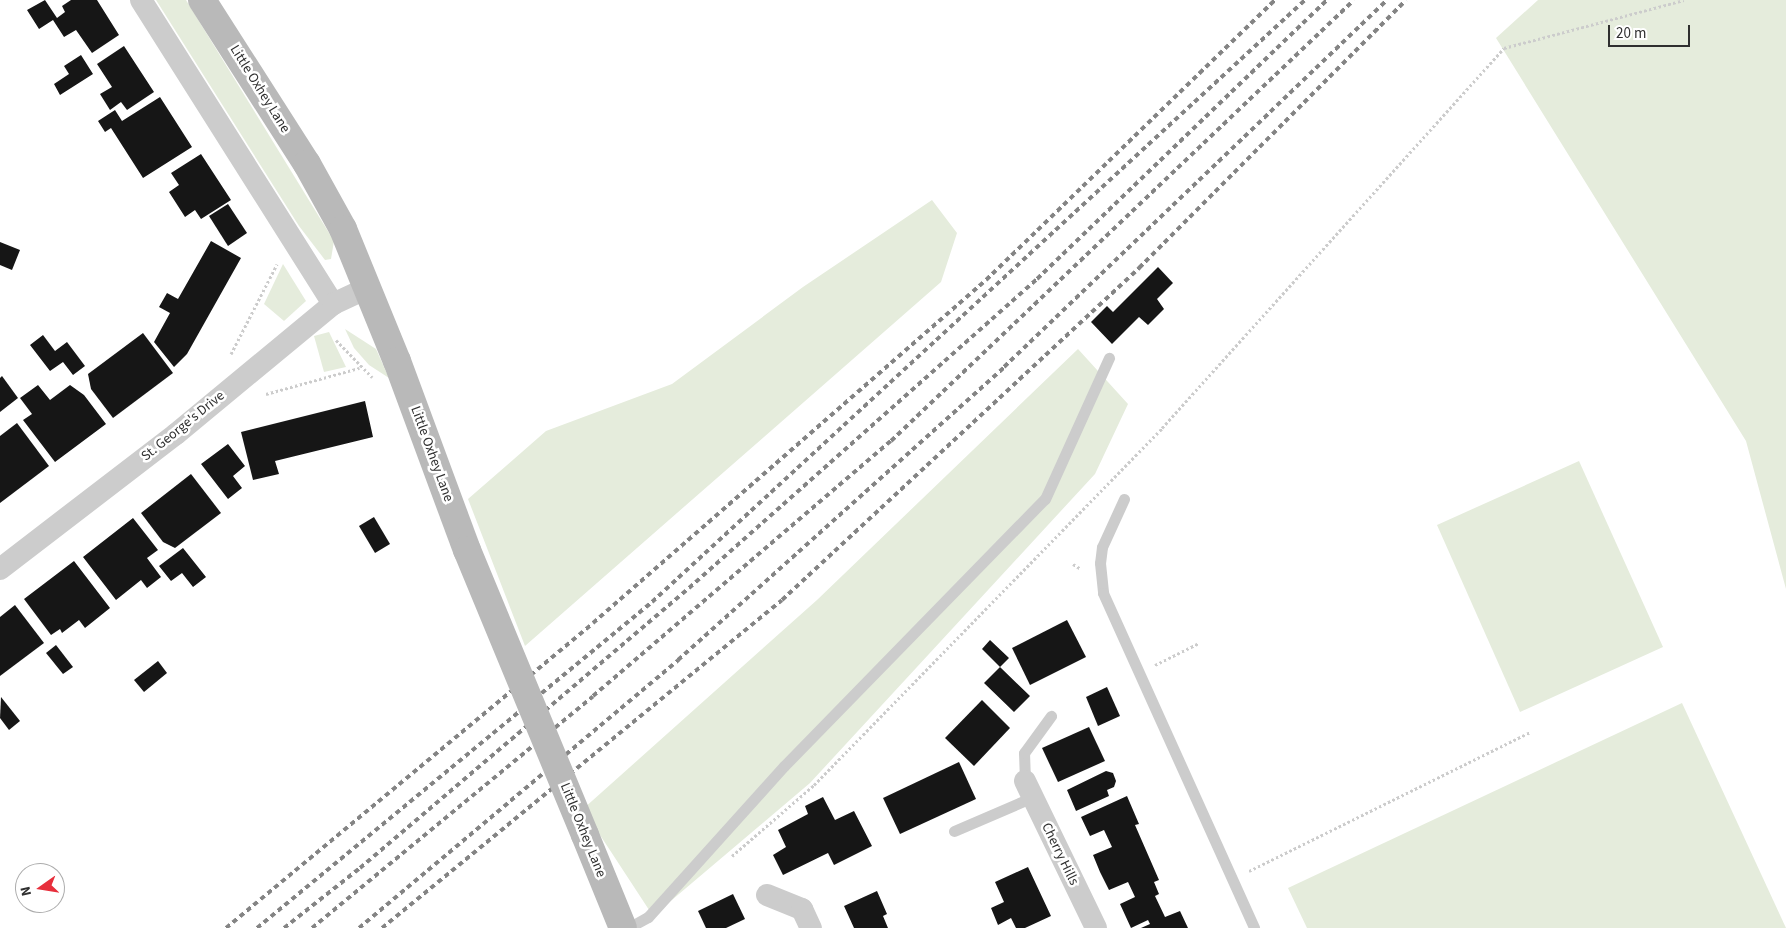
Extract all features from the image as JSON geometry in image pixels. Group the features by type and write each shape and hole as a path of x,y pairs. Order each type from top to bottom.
{"main road":[{"name":"Little Oxhey Lane","path":"202,0 307,164 343,229 368,288 467,550 623,928"}],"street":[{"path":"141,0 333,304"},
{"name":"St. George's Drive","path":"0,569 176,434 333,304 368,288"},
{"name":"Cherry Hills","path":"1029,789 1096,928"},
{"path":"767,894 802,909 811,928"}],"lane":[{"path":"628,928 648,917 784,766 1045,499 1109,358"},
{"path":"1124,499 1102,547 1100,563 1103,593 1254,928"},
{"path":"954,832 1029,789 1024,753 1051,716"}],"path":[{"path":"727,861 814,785 1162,428 1504,48 1684,0"},
{"path":"1138,672 1199,643"},
{"path":"1231,880 1530,732"}],"green space":[{"path":"156,0 186,0 334,241 331,259 325,260 299,226"},
{"path":"1538,0 1786,0 1786,589 1746,441 1496,38"},
{"path":"932,200 957,233 941,282 525,646 468,499 546,431 672,384 803,287"},
{"path":"283,264 306,301 284,321 264,304"},
{"path":"345,329 376,349 389,378 369,365 354,348"},
{"path":"329,332 346,367 324,372 314,336"},
{"path":"1078,349 1128,404 1095,474 810,783 653,916 583,809 817,600"},
{"path":"1579,461 1663,647 1520,712 1437,525"},
{"path":"1682,703 1786,928 1307,928 1288,888"}],"building":[{"path":"45,0 57,18 65,12 62,6 71,0 97,0 119,35 92,53 76,30 64,37 53,20 39,29 27,10"},
{"path":"124,46 154,92 127,110 121,102 110,110 100,94 112,87 97,64"},
{"path":"81,55 93,74 60,95 54,84 69,74 64,66"},
{"path":"160,97 192,147 143,178 111,128 105,132 98,121 115,110 122,121"},
{"path":"201,154 231,200 201,219 195,210 185,217 169,192 179,185 171,173"},
{"path":"228,204 247,233 228,246 209,216"},
{"path":"211,241 241,258 187,354 174,367 154,342 170,313 159,307 167,293 178,299"},
{"path":"0,242 20,250 12,270 0,265"},
{"path":"1158,267 1173,283 1157,299 1164,309 1148,325 1139,317 1112,344 1091,322 1107,306 1113,312"},
{"path":"143,333 173,373 113,418 91,389 88,374"},
{"path":"43,335 55,351 67,342 85,366 73,375 63,362 50,371 30,345"},
{"path":"2,376 18,398 0,412 0,378"},
{"path":"38,385 50,400 70,385 84,395 106,424 55,462 23,420 32,414 20,398"},
{"path":"365,401 373,437 275,461 279,474 253,480 241,432"},
{"path":"17,423 49,466 0,503 0,436"},
{"path":"228,444 245,466 233,476 242,488 228,499 201,464"},
{"path":"191,474 221,513 175,548 163,542 141,513"},
{"path":"374,517 390,544 375,553 359,526"},
{"path":"133,518 158,550 147,558 161,577 147,588 141,580 116,600 83,557"},
{"path":"183,548 206,577 193,587 182,573 171,581 159,566"},
{"path":"74,561 110,608 85,628 79,620 62,633 60,629 51,635 24,599"},
{"path":"15,605 44,643 0,676 0,617"},
{"path":"1067,620 1086,657 1030,685 1012,648"},
{"path":"990,640 1009,658 1000,667 982,649"},
{"path":"56,645 73,667 63,674 46,653"},
{"path":"158,661 167,673 144,692 134,680"},
{"path":"1000,667 1030,696 1014,712 984,683"},
{"path":"1107,687 1120,716 1098,726 1086,697"},
{"path":"1,697 20,721 9,730 0,718"},
{"path":"982,700 1010,728 974,766 945,738"},
{"path":"1089,727 1105,761 1058,782 1042,748"},
{"path":"959,762 976,799 900,834 883,798"},
{"path":"1106,771 1113,773 1116,781 1114,787 1107,790 1109,796 1076,811 1067,790"},
{"path":"1127,796 1139,824 1135,825 1159,880 1154,882 1159,894 1155,896 1165,917 1180,911 1188,928 1141,928 1150,924 1148,920 1131,928 1120,904 1135,897 1128,882 1109,890 1100,872 1093,855 1112,847 1104,830 1090,836 1081,817"},
{"path":"823,797 835,820 854,811 872,846 834,865 828,853 783,875 773,855 786,847 778,830 808,814 805,806"},
{"path":"1028,867 1051,916 1025,928 1016,928 1011,918 998,925 991,908 1004,902 995,882"},
{"path":"877,891 887,914 883,916 888,928 854,928 844,906"},
{"path":"733,894 745,919 726,928 706,928 698,911"}],"railway":[{"path":"226,928 593,623 986,280 1275,0"},
{"path":"257,928 652,602 1305,0"},
{"path":"284,928 360,868 689,588 1037,279 1327,0"},
{"path":"312,928 593,696 891,441 1354,0"},
{"path":"359,928 678,660 1004,367 1387,0"},
{"path":"382,928 782,600 1139,268 1406,0"}]}
